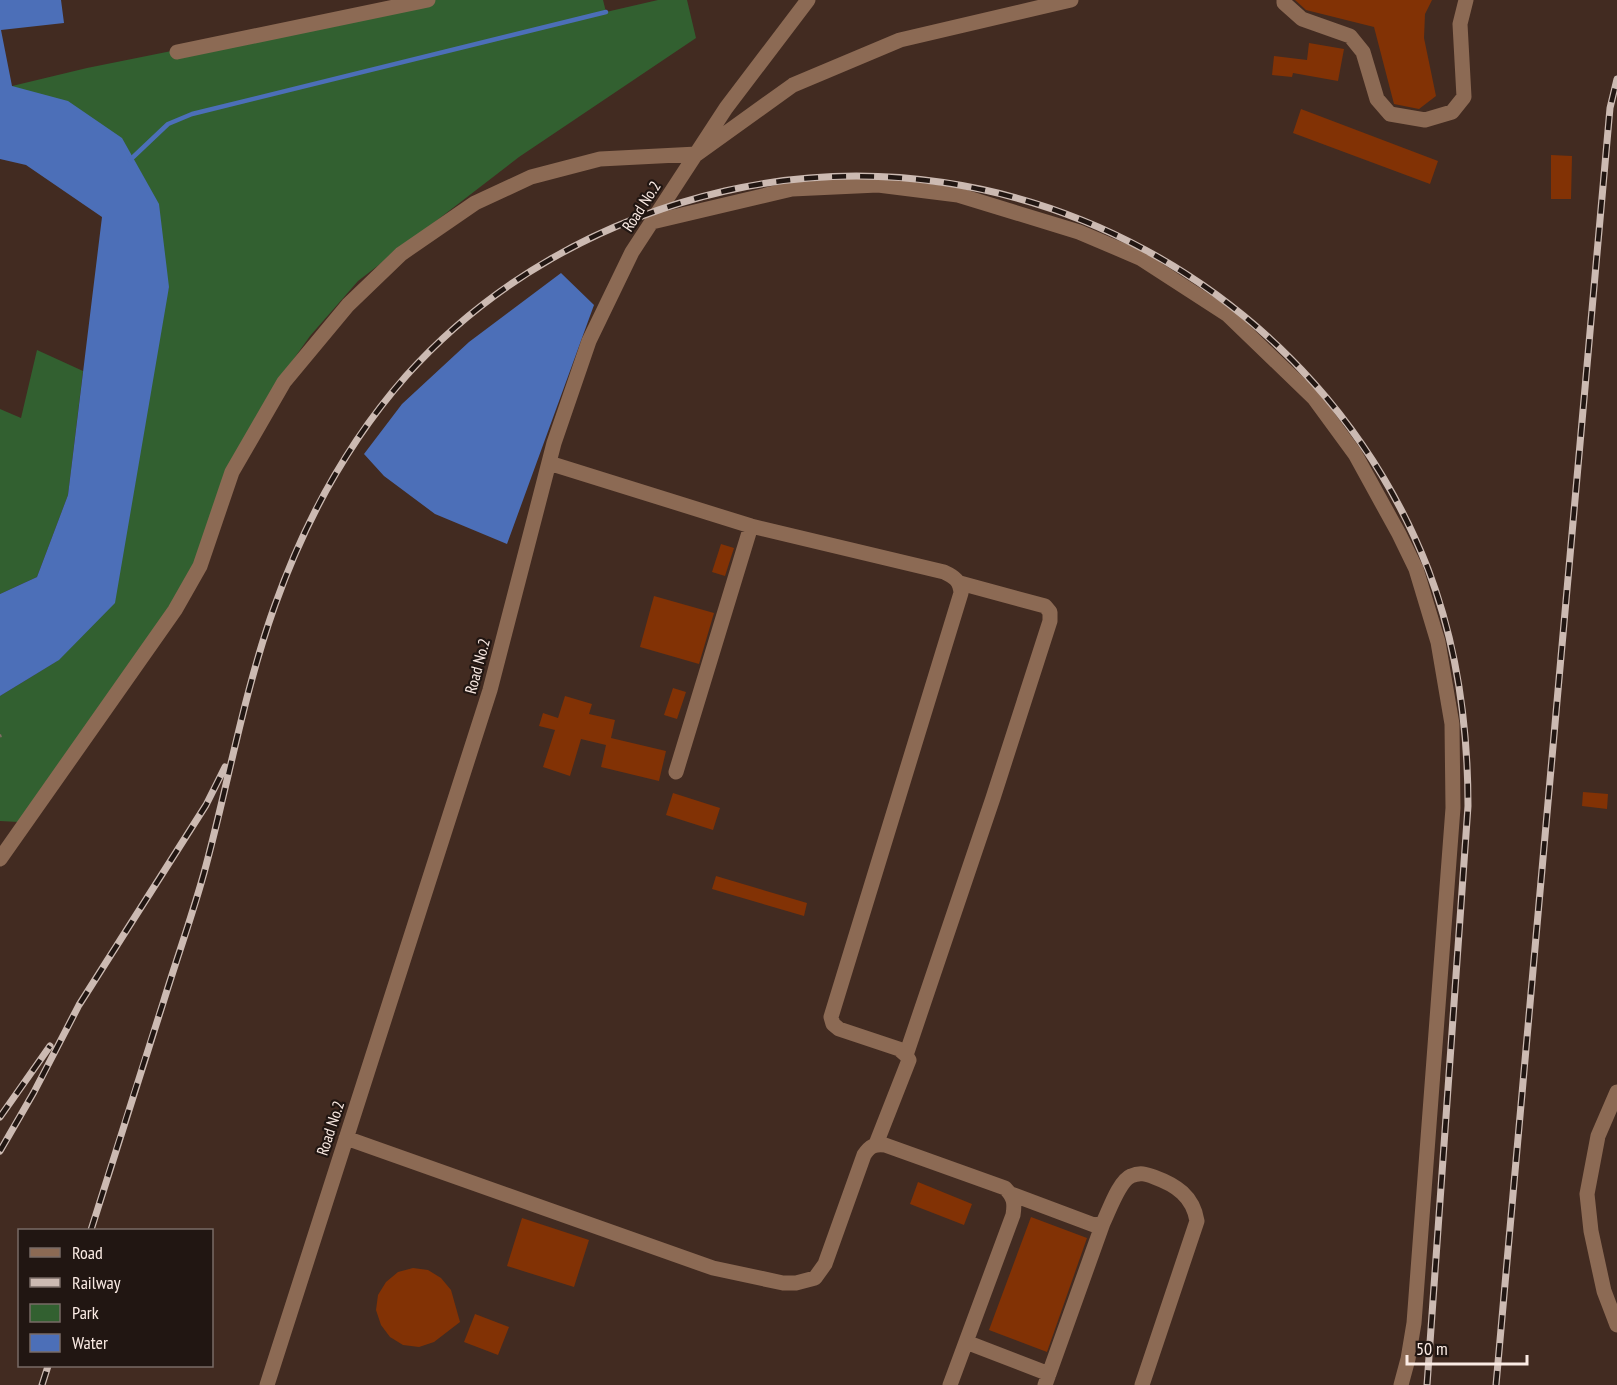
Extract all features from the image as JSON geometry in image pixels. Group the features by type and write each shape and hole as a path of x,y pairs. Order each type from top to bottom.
{"street":[{"path":"177,52 428,0"},
{"name":"Road No.2","path":"267,1385 490,690 549,463 589,341 632,252 726,108 808,0"},
{"path":"0,859 175,610 200,566 232,472 284,382 348,305 401,254 475,203 531,177 600,159 697,154 793,85 900,40 1071,0"},
{"path":"1284,0 1284,3 1302,19 1350,36 1363,52 1377,99 1390,114 1425,120 1452,112 1464,97 1460,24 1466,0"},
{"path":"652,222 792,189 878,186 958,195 1079,232 1140,258 1228,315 1314,398 1355,454 1416,569 1438,642 1452,724 1453,808 1414,1323 1401,1385"},
{"path":"549,463 751,526 944,572 954,576 960,584 961,593 831,1017 833,1024 839,1029 899,1049 908,1060"},
{"path":"676,772 751,526"},
{"path":"876,1144 901,1082 1050,621 1050,612 1045,606 960,584"},
{"path":"1617,1092 1598,1136 1587,1194 1590,1231 1604,1291 1617,1325"},
{"path":"346,1138 713,1268 783,1283 807,1281 819,1274 825,1264 864,1155 876,1144 885,1144 1005,1188 1011,1194 1015,1204 1013,1215 950,1385"},
{"path":"966,1342 1047,1380 1103,1223 1122,1184 1130,1176 1143,1173 1177,1187 1195,1209 1197,1221 1142,1385"},
{"path":"1011,1194 1094,1226 1103,1223"}],"green space":[{"path":"425,0 603,0 606,12 658,0 687,0 696,38 519,157 358,281 310,336 273,388 191,574 146,643 19,822 0,821 0,696 57,661 169,287 8,87 87,68"},
{"path":"37,350 83,371 68,495 37,577 0,594 0,409 21,418"}],"water":[{"path":"0,0 61,0 64,23 1,30 12,86 68,101 122,138 159,204 169,287 115,603 59,660 0,696 0,594 37,577 68,495 102,217 26,165 0,159"},
{"path":"561,273 594,305 507,544 435,514 384,476 364,454 402,404 469,342"}],"building":[{"path":"1295,0 1432,0 1425,14 1424,38 1436,96 1419,109 1394,104 1374,27 1306,10"},
{"path":"1309,43 1344,49 1338,81 1293,73 1292,77 1272,75 1274,56 1307,60"},
{"path":"1301,109 1438,161 1430,184 1293,133"},
{"path":"1551,155 1572,156 1571,199 1551,199"},
{"path":"721,544 734,548 725,576 712,572"},
{"path":"654,596 714,613 699,664 640,647"},
{"path":"673,688 686,692 677,719 664,715"},
{"path":"565,696 592,704 589,714 615,720 611,738 666,751 659,781 601,767 606,745 581,739 570,776 543,767 555,730 539,726 543,713 558,718"},
{"path":"1583,792 1608,794 1607,809 1582,806"},
{"path":"673,793 720,808 713,830 666,815"},
{"path":"716,876 807,903 804,916 712,889"},
{"path":"918,1182 972,1204 964,1225 910,1204"},
{"path":"1031,1217 1087,1238 1047,1352 989,1330"},
{"path":"522,1218 589,1240 574,1287 507,1266"},
{"path":"413,1268 428,1270 441,1278 451,1290 460,1322 434,1342 419,1347 403,1345 390,1337 381,1325 376,1310 378,1295 386,1282 398,1272"},
{"path":"475,1314 509,1327 498,1355 464,1342"}],"waterway":[{"path":"130,160 168,124 192,114 606,12"}],"railway":[{"path":"1496,1385 1610,108 1617,79"},
{"path":"91,1229 199,889 245,704 275,605 300,543 330,484 365,428 406,376 474,311 551,259 593,237 680,203 725,191 835,177 944,183 1048,208 1146,250 1235,309 1314,383 1379,470 1428,569 1446,627 1459,686 1466,745 1468,806 1427,1385"},
{"path":"0,1151 34,1092 79,1005 206,805 225,767"},
{"path":"0,1117 50,1046"},
{"path":"42,1385 48,1367"}]}
